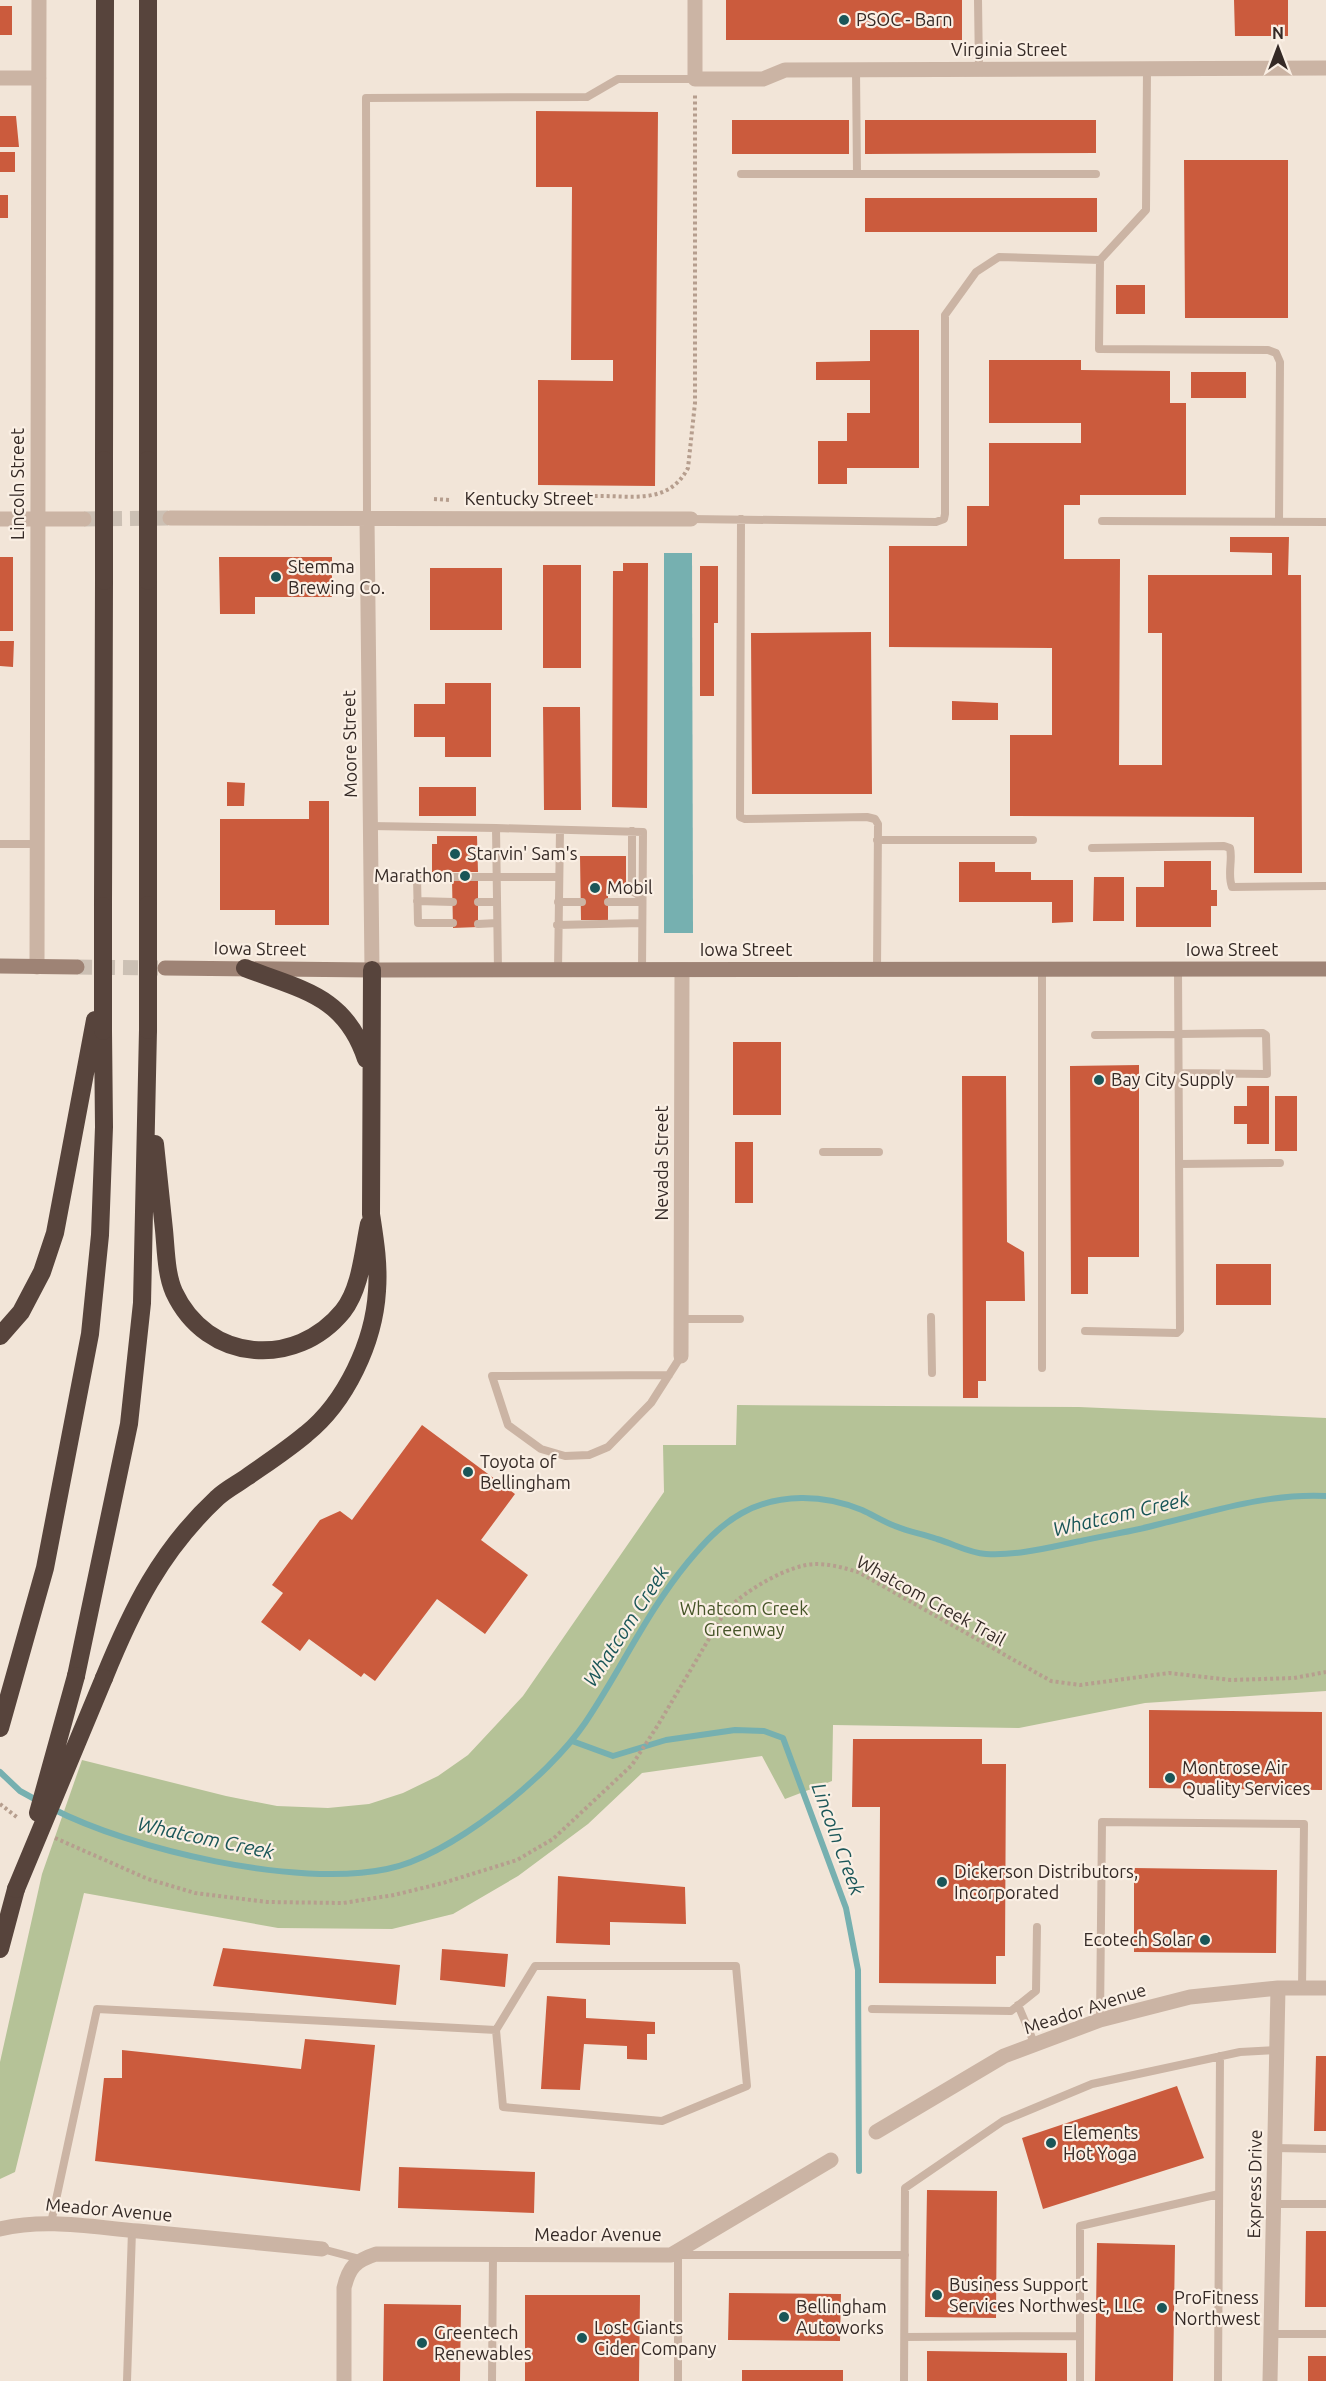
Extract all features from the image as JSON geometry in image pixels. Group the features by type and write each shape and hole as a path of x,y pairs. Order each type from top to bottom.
{"highway":[{"path":"0,1336 21,1312 42,1272 56,1233 98,1030 102,983 105,0"},
{"path":"0,1949 76,1676 129,1424 142,1303 148,1030 148,0"},
{"path":"245,968 315,995 338,1010 361,1042 370,1069"},
{"path":"16,1889 127,1621 162,1560 218,1497 309,1432 335,1403 356,1369 370,1332 377,1293 378,1253 371,1214 372,970"},
{"path":"0,1728 45,1568 90,1334 100,1235 104,1127 98,1030"},
{"path":"147,1063 169,1272 174,1292 189,1317 212,1336 239,1348 269,1351 298,1345 324,1330 344,1309 357,1282 371,1214"}],"main road":[{"path":"0,966 77,967"},
{"name":"Iowa Street","path":"165,968 372,970 1326,969"}],"street":[{"name":"Lincoln Street","path":"37,967 39,0"},
{"path":"695,0 695,79"},
{"name":"Virginia Street","path":"695,79 763,79 785,70 1326,68"},
{"path":"0,78 39,78"},
{"name":"Kentucky Street","path":"170,518 691,519"},
{"name":"Moore Street","path":"367,518 372,970"},
{"path":"0,519 84,519"},
{"name":"Nevada Street","path":"681,1356 682,970"},
{"name":"Meador Avenue","path":"876,2132 1005,2056 1100,2020 1190,1997 1278,1988 1326,1988"},
{"name":"Express Drive","path":"1270,2381 1278,1988"},
{"name":"Meador Avenue","path":"360,2259 376,2254 675,2255 831,2160"},
{"name":"Meador Avenue","path":"0,2229 21,2224 79,2223 132,2231 322,2249"},
{"path":"344,2381 344,2288 348,2273 360,2259"}],"lane":[{"path":"978,0 979,69"},
{"path":"1147,69 1146,210 1100,260 1099,349 1268,350 1276,353 1280,362 1279,522"},
{"path":"856,70 857,174"},
{"path":"367,518 366,98 587,97 618,79 695,79"},
{"path":"741,174 1096,174"},
{"path":"691,519 936,522 944,519 945,315 976,272 999,258 1100,260"},
{"path":"741,519 740,817 745,819 867,817 875,819 878,824 877,970"},
{"path":"1102,521 1326,522"},
{"path":"370,826 643,832 642,970"},
{"path":"496,828 498,970"},
{"path":"558,970 560,830"},
{"path":"877,840 1033,840"},
{"path":"0,844 38,844"},
{"path":"1092,848 1224,846 1230,848 1231,852 1230,881 1232,887 1326,886"},
{"path":"371,877 558,877"},
{"path":"417,877 418,924 453,924"},
{"path":"608,902 642,899"},
{"path":"417,901 453,902"},
{"path":"478,902 497,902"},
{"path":"558,902 582,902"},
{"path":"557,925 642,923"},
{"path":"478,924 497,924"},
{"path":"1042,970 1042,1368"},
{"path":"1085,1330 1177,1333 1180,1330 1178,970"},
{"path":"1095,1035 1263,1033 1266,1035 1267,1070 1264,1075 1178,1073"},
{"path":"823,1152 879,1152"},
{"path":"1179,1164 1280,1163"},
{"path":"932,1317 932,1373"},
{"path":"681,1319 740,1319"},
{"path":"669,1375 492,1376 508,1425 541,1449 565,1456 589,1455 608,1447 651,1403 669,1375 681,1356"},
{"path":"1100,2020 1102,1822 1304,1824 1302,1988"},
{"path":"872,2009 1011,2011 1036,1992 1036,1927"},
{"path":"535,1966 736,1966 747,2086 662,2121 503,2107 496,2030 535,1966"},
{"path":"1018,2005 1035,2045"},
{"path":"51,2223 97,2009 496,2030"},
{"path":"904,2381 905,2188 1003,2121 1092,2084 1240,2052 1277,2050"},
{"path":"1218,2381 1220,2056"},
{"path":"1275,2148 1326,2149"},
{"path":"1080,2381 1080,2226 1219,2194"},
{"path":"1274,2204 1326,2204"},
{"path":"127,2381 132,2231"},
{"path":"322,2249 360,2259"},
{"path":"492,2381 493,2254"},
{"path":"678,2381 675,2255 905,2255"},
{"path":"1271,2334 1326,2334"},
{"path":"904,2337 1080,2336"}],"path":[{"path":"568,500 591,496 657,495 676,484 688,468 695,403 695,79"},
{"path":"431,500 441,498 461,501"},
{"name":"Whatcom Creek Trail","path":"55,1838 148,1879 195,1893 267,1902 343,1903 394,1895 517,1860 553,1839 632,1765 726,1610 741,1594 795,1568 814,1564 834,1565 858,1572 1051,1681 1080,1685 1169,1673 1231,1680 1294,1678 1326,1672"},
{"path":"0,1804 18,1818"}],"green space":[{"name":"Whatcom Creek Greenway","path":"737,1405 1079,1407 1326,1418 1326,1691 1145,1703 1019,1728 833,1725 832,1781 785,1799 762,1756 642,1773 588,1824 518,1876 453,1914 392,1929 278,1928 84,1893 15,2172 0,2179 0,2062 42,1874 82,1760 226,1796 277,1806 328,1808 369,1804 403,1793 438,1776 468,1755 523,1696 664,1492 663,1445 736,1445"}],"water":[{"path":"664,553 692,553 693,933 664,933"}],"building":[{"name":"PSOC - Barn","path":"726,0 962,0 962,40 726,40"},
{"path":"1234,0 1288,0 1288,36 1235,36"},
{"path":"0,6 12,6 12,35 0,35"},
{"path":"536,111 658,112 655,486 538,485 538,380 613,381 613,360 571,360 572,187 536,187"},
{"path":"0,116 16,116 19,147 0,147"},
{"path":"732,120 849,120 849,154 732,154"},
{"path":"865,120 1096,120 1096,153 865,154"},
{"path":"0,152 15,152 15,172 0,172"},
{"path":"1184,160 1288,160 1288,318 1185,318"},
{"path":"0,195 8,195 8,218 0,218"},
{"path":"865,198 1097,198 1097,232 865,232"},
{"path":"1116,285 1145,285 1145,314 1116,314"},
{"path":"870,330 919,330 919,468 847,468 847,484 818,484 818,441 847,441 847,413 870,413 870,380 816,380 816,362 870,361"},
{"path":"989,360 1081,360 1081,370 1170,371 1170,403 1186,403 1186,495 1080,495 1080,505 1064,505 1064,559 1120,559 1119,765 1162,765 1162,633 1148,633 1148,575 1272,575 1272,553 1230,552 1230,537 1289,537 1288,575 1301,575 1302,873 1254,873 1254,817 1010,816 1010,735 1052,735 1052,648 889,647 889,546 967,546 967,506 989,506 989,443 1081,443 1081,423 989,423"},
{"path":"1191,372 1246,372 1246,398 1191,398"},
{"path":"0,557 13,557 13,631 0,631"},
{"name":"Stemma Brewing Co.","path":"219,557 332,557 332,597 255,597 255,614 220,614"},
{"path":"623,563 648,563 647,808 612,807 613,571 623,571"},
{"path":"543,565 581,565 581,668 543,668"},
{"path":"700,566 718,566 718,623 714,623 714,696 700,696"},
{"path":"430,568 502,568 502,630 430,630"},
{"path":"871,632 872,794 752,794 751,633"},
{"path":"0,641 14,641 13,667 0,666"},
{"path":"445,683 491,683 491,757 445,757 445,737 414,737 414,704 445,704"},
{"path":"952,701 998,703 998,720 952,720"},
{"path":"543,707 580,707 581,810 544,810"},
{"path":"227,782 245,783 244,806 227,806"},
{"path":"419,787 476,787 476,816 419,816"},
{"path":"309,801 329,801 329,925 275,925 275,910 220,910 220,819 309,819"},
{"path":"437,836 477,836 478,872 432,872 432,844 437,844"},
{"path":"580,856 626,856 626,887 608,887 608,920 581,920"},
{"path":"1164,861 1211,861 1211,890 1217,890 1217,906 1211,906 1211,927 1136,927 1136,887 1164,887"},
{"path":"959,862 995,862 995,872 1031,872 1031,880 1073,880 1073,922 1052,923 1052,902 959,902"},
{"path":"1094,877 1124,877 1124,921 1093,921"},
{"path":"452,880 478,880 478,927 453,928"},
{"path":"733,1042 781,1042 781,1115 733,1115"},
{"path":"1139,1065 1139,1257 1088,1257 1088,1294 1071,1294 1070,1066"},
{"path":"962,1076 1006,1076 1007,1242 1024,1252 1025,1301 986,1301 986,1381 978,1381 978,1398 963,1398"},
{"path":"1247,1086 1269,1086 1269,1144 1247,1144 1247,1124 1234,1124 1234,1106 1247,1106"},
{"path":"1275,1096 1297,1096 1297,1151 1275,1151"},
{"path":"735,1142 753,1142 753,1203 735,1203"},
{"path":"1216,1264 1271,1264 1271,1305 1216,1305"},
{"path":"422,1425 515,1494 481,1540 528,1575 485,1634 437,1599 375,1681 364,1673 361,1677 309,1639 300,1651 261,1622 283,1593 272,1585 320,1520 340,1511 352,1520"},
{"path":"1149,1710 1322,1712 1322,1790 1149,1788"},
{"name":"Dickerson Distributors, Incorporated","path":"853,1739 982,1739 982,1764 1006,1764 1005,1956 996,1956 996,1984 879,1983 880,1807 852,1807"},
{"path":"1134,1868 1277,1870 1276,1953 1134,1952"},
{"path":"558,1876 685,1887 686,1924 610,1922 610,1945 556,1943"},
{"path":"223,1948 400,1965 396,2005 213,1986"},
{"path":"442,1949 508,1954 505,1987 440,1980"},
{"path":"547,1996 586,1999 586,2018 655,2022 655,2034 647,2034 647,2060 627,2059 627,2046 584,2044 580,2090 541,2089"},
{"path":"305,2039 375,2045 360,2191 95,2161 104,2078 122,2078 122,2050 301,2069"},
{"path":"1316,2056 1326,2056 1326,2131 1314,2131"},
{"path":"1177,2086 1204,2158 1043,2209 1022,2138"},
{"path":"399,2167 535,2172 534,2213 398,2208"},
{"path":"927,2190 997,2191 996,2318 925,2317"},
{"path":"1306,2231 1326,2231 1326,2307 1305,2307"},
{"path":"1097,2243 1175,2245 1173,2381 1095,2381"},
{"name":"Bellingham Autoworks","path":"729,2293 841,2294 840,2341 728,2340"},
{"name":"Lost Giants Cider Company","path":"525,2295 640,2295 639,2381 525,2381"},
{"name":"Greentech Renewables","path":"384,2304 461,2305 460,2381 383,2381"},
{"path":"927,2351 1067,2353 1067,2381 927,2381"},
{"path":"1308,2356 1326,2356 1326,2381 1308,2381"},
{"path":"742,2370 843,2370 843,2381 742,2381"}],"waterway":[{"name":"Whatcom Creek","path":"51,1808 125,1838 169,1851 216,1861 262,1869 308,1873 350,1874 387,1869 440,1848 468,1831 496,1811 547,1767 585,1723 646,1621 688,1562 719,1529 756,1506 801,1498 832,1501 862,1510 900,1528 968,1550 998,1554 1058,1546 1263,1500 1326,1496"},
{"name":"Lincoln Creek","path":"572,1741 613,1756 666,1740 735,1730 764,1731 783,1738 846,1908 858,1970 859,2171"},
{"name":"Whatcom Creek","path":"0,1772 20,1791 40,1802"}],"tunnel":[{"path":"84,519 170,518"},
{"path":"77,967 158,968"}],"place":[{"name":"PSOC - Barn","path":"844,20"},
{"name":"Stemma Brewing Co.","path":"276,577"},
{"name":"Starvin' Sam's","path":"455,854"},
{"name":"Marathon","path":"465,876"},
{"name":"Mobil","path":"595,888"},
{"name":"Bay City Supply","path":"1099,1080"},
{"name":"Toyota of Bellingham","path":"468,1472"},
{"name":"Montrose Air Quality Services","path":"1170,1778"},
{"name":"Dickerson Distributors, Incorporated","path":"942,1882"},
{"name":"Ecotech Solar","path":"1205,1940"},
{"name":"Elements Hot Yoga","path":"1051,2143"},
{"name":"Business Support Services Northwest, LLC","path":"937,2295"},
{"name":"ProFitness Northwest","path":"1162,2308"},
{"name":"Bellingham Autoworks","path":"784,2317"},
{"name":"Lost Giants Cider Company","path":"582,2338"},
{"name":"Greentech Renewables","path":"422,2343"}]}
